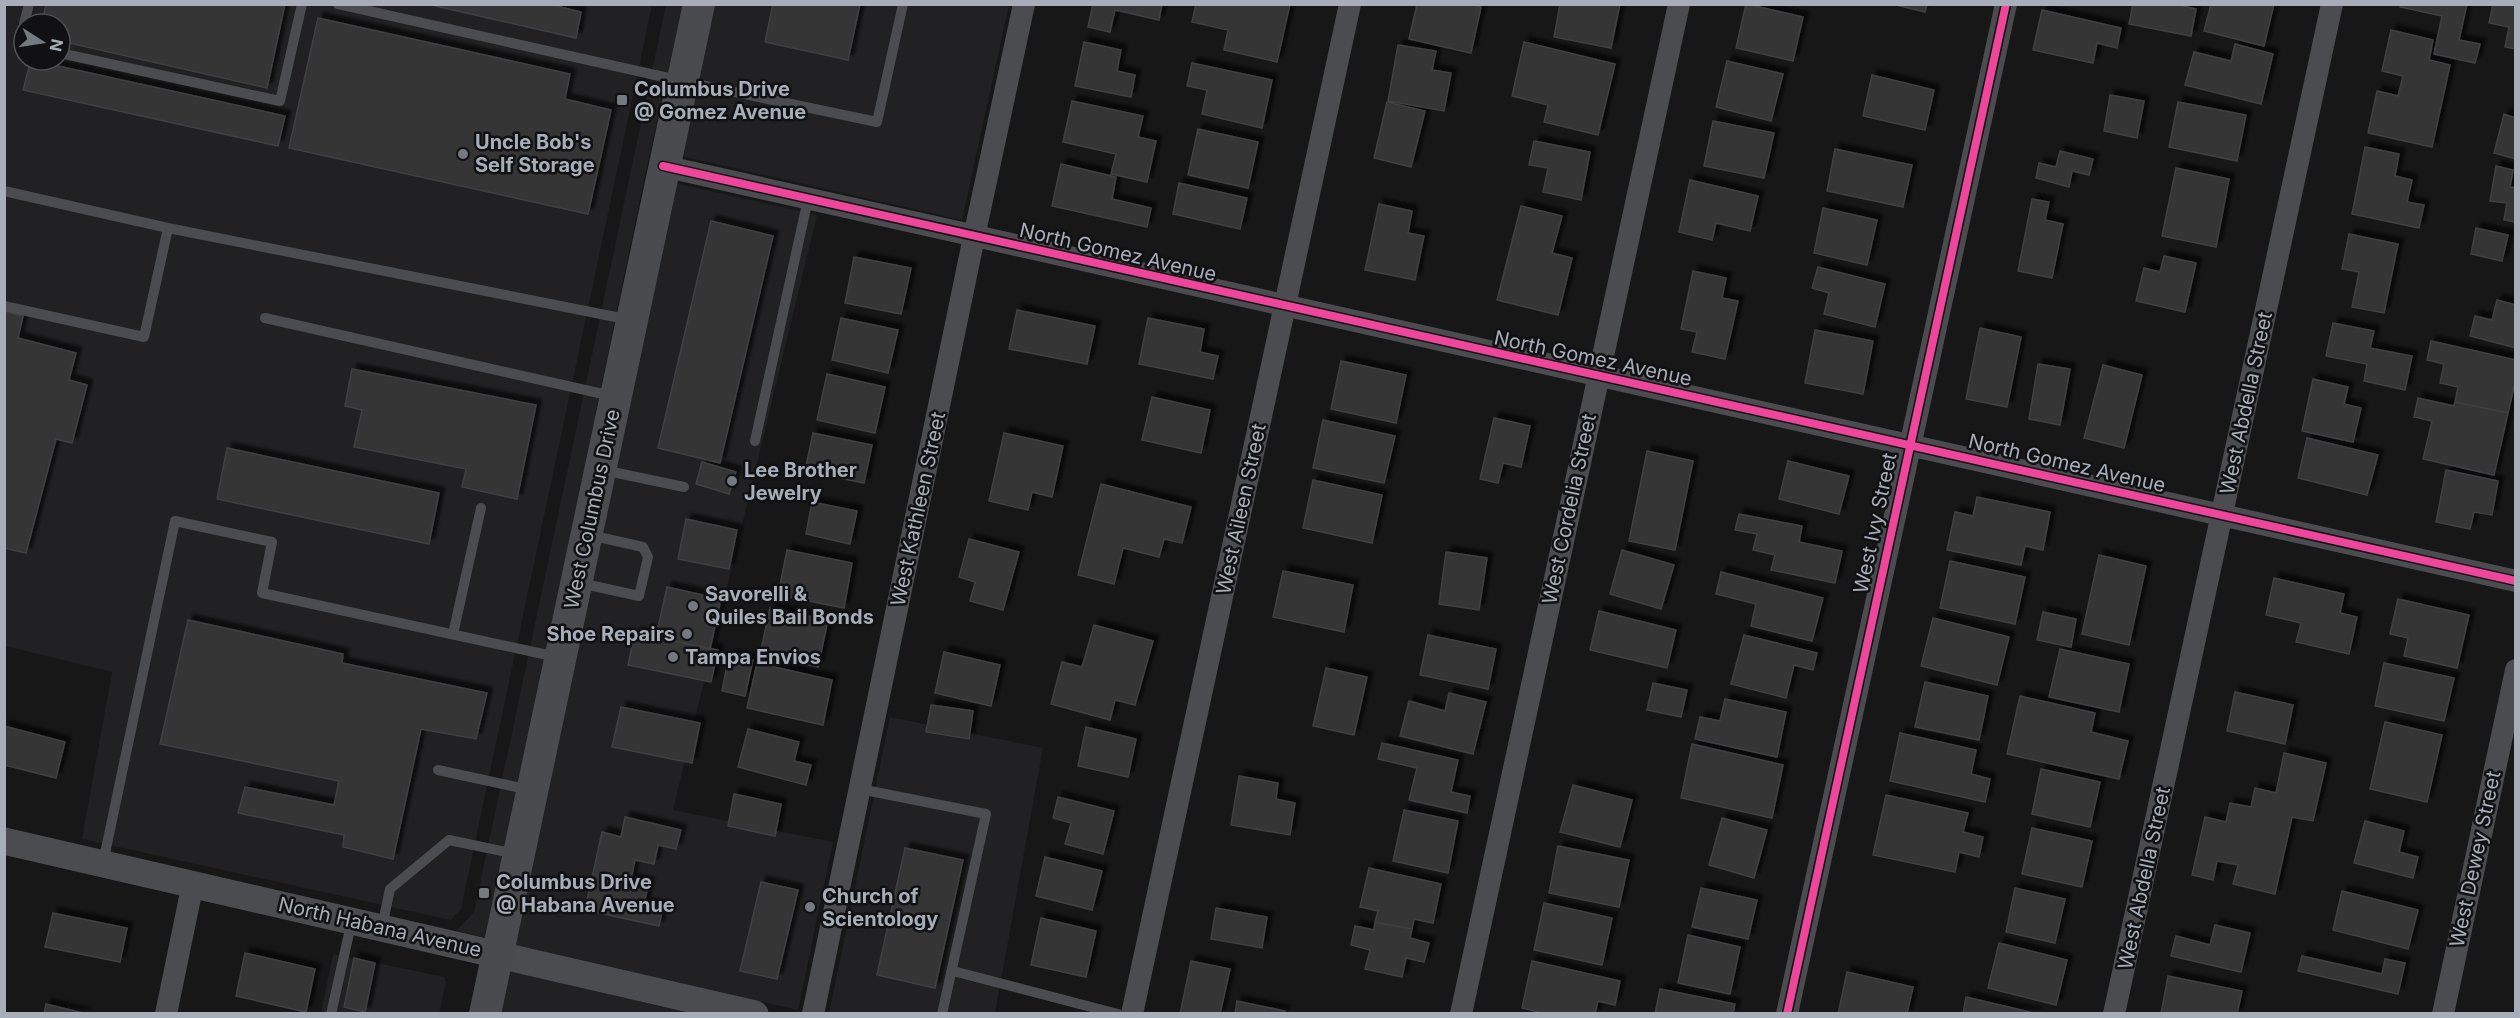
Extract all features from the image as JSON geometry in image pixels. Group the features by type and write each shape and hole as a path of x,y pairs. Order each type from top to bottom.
{"main road":[{"name":"West Columbus Drive","path":"485,1014 699,4"}],"street":[{"name":"West Kathleen Street","path":"813,1014 1024,4"},
{"name":"West Aileen Street","path":"1132,1014 1350,4"},
{"name":"West Cordelia Street","path":"1461,1014 1679,4"},
{"name":"West Ivy Street","path":"1787,1014 2006,4"},
{"name":"West Abdella Street","path":"2114,1014 2332,4"},
{"name":"North Gomez Avenue","path":"663,166 2516,581"},
{"name":"West Dewey Street","path":"2443,1014 2516,670"},
{"name":"North Habana Avenue","path":"4,841 755,1014"},
{"path":"166,1014 193,883"}],"lane":[{"path":"72,56 280,101 302,4"},
{"path":"338,4 876,122 903,4"},
{"path":"4,191 168,228 631,320"},
{"path":"755,441 808,199"},
{"path":"4,306 144,337 168,228"},
{"path":"265,318 615,397"},
{"path":"600,469 684,488"},
{"path":"453,634 481,508"},
{"path":"103,863 175,521 273,542 262,593 561,657"},
{"path":"576,583 639,596 648,557 643,547 586,534"},
{"path":"438,770 533,791"},
{"path":"860,789 986,814 942,1014"},
{"path":"381,927 390,889 449,840 519,855"},
{"path":"331,1014 352,920"},
{"path":"953,971 1118,1014"}],"shaded area":[{"path":"5,5 652,5 461,909 451,920 82,839 112,672 5,646"},
{"path":"666,5 683,5 645,175 487,938 456,931 474,912"},
{"path":"715,5 1009,5 962,220 681,156"},
{"path":"675,183 817,215 673,810 833,842 798,1010 516,945"},
{"path":"890,717 1043,748 995,1013 829,1014"},
{"path":"333,954 444,977 446,982 439,1013 321,1014"},
{"path":"511,971 694,1014 501,1014"}],"building":[{"path":"46,4 285,4 267,88 72,44 72,12 44,12"},
{"path":"427,4 548,4 581,12 576,38"},
{"path":"773,4 860,4 848,60 765,42"},
{"path":"1093,4 1162,4 1159,20 1115,10 1110,32 1088,27"},
{"path":"1196,4 1290,4 1277,62 1224,50 1228,30 1192,22"},
{"path":"1417,4 1468,4 1481,7 1471,53 1409,39"},
{"path":"1560,4 1620,4 1611,48 1554,37"},
{"path":"1746,4 1803,17 1793,61 1736,48"},
{"path":"1892,4 1927,4 1925,12"},
{"path":"2133,4 2175,4 2196,9 2191,36 2129,24"},
{"path":"2211,4 2274,4 2264,46 2204,31"},
{"path":"2400,4 2467,4 2459,40 2480,44 2475,63 2434,54 2442,16 2400,7"},
{"path":"2493,4 2516,4 2516,49 2505,47 2509,27 2489,23"},
{"path":"2042,10 2121,28 2117,48 2097,43 2093,63 2033,50"},
{"path":"318,18 570,74 565,99 611,110 588,214 289,148"},
{"path":"2391,30 2433,40 2429,60 2450,65 2432,147 2368,133 2377,91 2398,96 2403,76 2382,71"},
{"path":"1084,42 1121,50 1117,71 1135,75 1131,97 1075,86"},
{"path":"1524,42 1615,64 1598,135 1544,122 1548,105 1512,96"},
{"path":"2235,44 2273,54 2261,104 2185,85 2194,52 2231,61"},
{"path":"1398,45 1436,51 1432,70 1451,73 1444,111 1388,101"},
{"path":"1727,61 1783,74 1771,121 1716,107"},
{"path":"1192,63 1272,80 1262,128 1202,114 1207,90 1187,86"},
{"path":"72,69 285,116 278,146 23,90 28,72 72,72"},
{"path":"1872,75 1934,90 1925,130 1863,116"},
{"path":"2110,95 2144,101 2137,138 2104,131"},
{"path":"1072,101 1143,116 1138,137 1156,141 1147,182 1111,174 1116,154 1063,142"},
{"path":"1387,102 1425,111 1411,167 1374,158"},
{"path":"2178,102 2246,115 2237,161 2169,147"},
{"path":"2504,114 2516,118 2516,159 2494,153"},
{"path":"1713,121 1774,133 1764,178 1704,166"},
{"path":"1198,129 1258,142 1248,188 1188,175"},
{"path":"1534,141 1590,152 1581,200 1543,192 1548,168 1529,165"},
{"path":"2365,147 2399,154 2395,176 2412,180 2407,202 2424,205 2419,228 2352,214"},
{"path":"1835,149 1912,165 1903,207 1827,191"},
{"path":"2060,151 2093,159 2089,175 2072,171 2069,187 2036,178 2039,163 2056,167"},
{"path":"1061,164 1116,177 1112,199 1151,208 1147,227 1052,206"},
{"path":"2496,166 2513,170 2510,187 2516,188 2516,222 2504,220 2507,203 2490,201"},
{"path":"2176,168 2229,179 2216,247 2162,236"},
{"path":"1690,180 1758,196 1750,231 1716,223 1712,240 1679,232"},
{"path":"1179,183 1247,198 1240,229 1173,214"},
{"path":"2032,199 2049,202 2045,220 2063,224 2052,278 2018,271"},
{"path":"1379,204 1412,211 1408,233 1424,236 1415,280 1365,270"},
{"path":"1521,206 1562,216 1552,253 1572,258 1558,315 1497,300"},
{"path":"1823,208 1877,220 1867,265 1814,253"},
{"path":"711,221 773,236 720,463 658,448"},
{"path":"2476,228 2508,235 2502,261 2471,254"},
{"path":"2349,234 2398,244 2384,313 2352,307 2359,272 2342,269"},
{"path":"2164,256 2196,263 2185,312 2136,301 2144,268 2160,272"},
{"path":"854,257 911,268 901,314 845,303"},
{"path":"1818,267 1885,284 1875,327 1824,314 1829,293 1812,288"},
{"path":"1693,271 1726,278 1722,298 1738,301 1725,359 1692,352 1697,332 1681,329"},
{"path":"2497,300 2516,305 2516,348 2470,336 2475,316 2492,320"},
{"path":"1017,310 1095,326 1087,364 1009,349"},
{"path":"4,311 23,316 18,338 76,353 69,380 87,385 72,443 56,439 26,553 4,548"},
{"path":"841,318 898,330 888,373 832,360"},
{"path":"1148,318 1204,329 1200,352 1218,356 1213,379 1139,364"},
{"path":"2333,323 2374,331 2370,348 2412,356 2405,390 2364,381 2367,364 2326,356"},
{"path":"1980,328 2021,337 2007,407 1966,399"},
{"path":"1815,330 1873,341 1863,394 1805,383"},
{"path":"2431,341 2516,360 2516,378 2508,413 2455,402 2458,387 2440,383 2444,364 2427,360"},
{"path":"1341,361 1406,375 1396,423 1331,409"},
{"path":"2038,364 2070,369 2060,425 2029,419"},
{"path":"2103,365 2142,375 2124,448 2084,438"},
{"path":"352,369 536,405 517,499 462,487 466,469 354,447 362,410 345,406"},
{"path":"827,374 885,387 875,433 817,420"},
{"path":"2313,379 2348,387 2344,404 2361,408 2353,442 2302,431"},
{"path":"1152,397 1210,410 1201,453 1142,440"},
{"path":"2418,398 2454,406 2455,402 2508,413 2494,475 2423,459 2432,421 2414,417"},
{"path":"1494,418 1530,426 1521,467 1503,463 1498,483 1480,479"},
{"path":"1323,420 1395,436 1384,483 1313,468"},
{"path":"813,433 872,445 864,483 805,471"},
{"path":"1004,433 1063,446 1052,497 1032,492 1028,510 989,501"},
{"path":"2307,438 2378,455 2367,495 2298,478"},
{"path":"227,448 439,493 429,544 217,499"},
{"path":"1647,451 1693,461 1675,550 1629,541"},
{"path":"1788,461 1849,476 1839,514 1779,499"},
{"path":"702,462 736,472 729,494 696,484"},
{"path":"2446,470 2498,481 2492,515 2474,512 2470,529 2436,522"},
{"path":"1313,480 1382,495 1372,543 1303,528"},
{"path":"1101,484 1191,507 1182,543 1164,539 1159,557 1123,548 1114,584 1078,575"},
{"path":"1977,497 2050,512 2043,550 2025,546 2021,565 1947,550 1955,512 1973,516"},
{"path":"812,502 857,511 850,544 806,534"},
{"path":"1739,514 1802,526 1799,542 1842,551 1835,583 1771,570 1775,555 1753,550 1757,534 1735,530"},
{"path":"686,519 737,530 729,569 678,559"},
{"path":"969,539 1019,552 1003,610 970,601 975,582 959,577"},
{"path":"787,550 852,563 844,608 778,595"},
{"path":"1622,550 1674,565 1661,609 1610,594"},
{"path":"1446,552 1487,558 1479,610 1439,604"},
{"path":"2099,555 2146,566 2129,645 2082,634"},
{"path":"1950,561 2025,577 2015,624 1940,608"},
{"path":"1283,571 1353,585 1344,632 1273,617"},
{"path":"1721,572 1823,598 1812,641 1751,626 1756,604 1716,594"},
{"path":"2274,578 2344,594 2340,613 2357,617 2349,654 2296,642 2301,623 2266,615"},
{"path":"667,587 721,599 710,649 656,637"},
{"path":"2398,599 2469,615 2457,668 2404,656 2408,638 2390,634"},
{"path":"770,608 828,620 818,667 760,654"},
{"path":"1599,611 1676,630 1667,668 1590,650"},
{"path":"2043,612 2076,619 2071,647 2037,640"},
{"path":"1933,618 2009,637 1997,685 1921,666"},
{"path":"188,620 343,654 342,663 487,693 476,739 421,729 393,859 343,847 344,835 238,813 245,787 334,805 339,781 160,744"},
{"path":"1094,625 1153,641 1135,705 1115,700 1110,720 1051,704 1062,662 1082,667"},
{"name":"Tampa Envios","path":"635,633 718,650 711,682 628,665"},
{"path":"1428,635 1496,649 1488,689 1420,675"},
{"path":"1744,635 1817,653 1813,670 1794,665 1786,698 1731,684"},
{"path":"2060,649 2129,664 2119,712 2049,697"},
{"path":"944,652 1000,665 991,706 935,693"},
{"path":"729,655 753,660 745,696 722,691"},
{"path":"757,663 832,680 823,725 747,708"},
{"path":"2384,663 2454,678 2444,721 2375,706"},
{"path":"1326,668 1367,677 1354,735 1313,726"},
{"path":"1925,682 1988,696 1979,740 1915,727"},
{"path":"1653,683 1687,690 1681,717 1647,710"},
{"path":"2235,692 2293,705 2285,744 2227,731"},
{"path":"1449,693 1486,702 1473,754 1400,736 1409,701 1445,711"},
{"path":"2020,696 2095,713 2091,732 2128,741 2119,779 2007,754"},
{"path":"1725,699 1786,712 1777,757 1695,739 1700,717 1720,721"},
{"path":"931,705 973,711 969,739 926,732"},
{"path":"621,707 700,723 692,763 612,747"},
{"path":"2385,722 2442,735 2427,802 2370,789"},
{"path":"4,726 65,742 56,778 4,765"},
{"path":"1086,727 1136,739 1128,777 1078,766"},
{"path":"748,729 799,742 794,761 811,765 806,785 738,767"},
{"path":"1900,733 1976,750 1971,774 1990,779 1985,802 1890,781"},
{"path":"1382,743 1458,760 1451,792 1470,796 1467,813 1409,800 1417,768 1378,759"},
{"path":"1692,744 1783,765 1772,818 1681,798"},
{"path":"2284,753 2326,763 2313,821 2292,817 2275,894 2233,884 2238,865 2217,861 2213,880 2192,875 2205,817 2226,822 2230,803 2251,807 2255,788 2276,793"},
{"path":"2041,769 2100,782 2090,827 2032,814"},
{"path":"1239,776 1278,783 1276,799 1295,803 1290,835 1231,825"},
{"path":"1573,785 1632,800 1620,847 1560,832"},
{"path":"734,794 781,804 775,836 728,826"},
{"path":"1886,795 1968,813 1963,832 1983,837 1979,857 1959,852 1955,872 1873,855"},
{"path":"1058,797 1114,811 1103,854 1065,844 1071,823 1053,818"},
{"path":"1404,810 1458,821 1448,873 1393,861"},
{"path":"625,817 681,830 676,849 658,845 654,864 635,860 631,879 649,883 644,903 663,907 659,926 585,910 602,832 621,837"},
{"path":"1722,818 1767,830 1754,878 1709,865"},
{"path":"2365,821 2404,831 2399,852 2418,857 2413,878 2354,863"},
{"path":"2032,828 2092,841 2082,887 2022,874"},
{"path":"1558,846 1629,860 1619,907 1549,893"},
{"path":"905,848 963,860 935,988 877,975"},
{"path":"1045,857 1102,871 1092,910 1036,896"},
{"path":"1369,868 1441,884 1433,923 1414,919 1412,929 1375,922 1378,911 1360,907"},
{"path":"761,882 798,890 777,979 740,971"},
{"path":"1701,888 1757,900 1748,939 1692,927"},
{"path":"2015,888 2065,899 2055,943 2006,932"},
{"path":"2342,891 2418,910 2408,949 2333,930"},
{"path":"1544,903 1612,918 1602,965 1534,950"},
{"path":"1216,908 1267,917 1262,948 1211,939"},
{"path":"53,913 127,928 120,962 45,947"},
{"path":"1041,918 1096,931 1086,977 1031,965"},
{"path":"1375,922 1412,929 1410,938 1429,943 1424,962 1406,958 1402,977 1365,969 1370,950 1351,945 1355,926 1374,930"},
{"path":"2215,925 2250,933 2241,972 2171,956 2176,936 2210,945"},
{"path":"1688,935 1740,947 1730,994 1678,983"},
{"path":"1999,943 2067,960 2056,1005 1988,988"},
{"path":"245,953 315,969 306,1012 236,996"},
{"path":"2302,956 2382,974 2385,959 2405,963 2398,994 2298,971"},
{"path":"354,958 375,963 365,1012 344,1007"},
{"path":"1191,961 1230,969 1220,1014 1180,1014"},
{"path":"1532,961 1620,981 1615,1005 1598,1001 1595,1014 1546,1014 1522,1008"},
{"path":"1847,972 1913,987 1907,1014 1838,1014"},
{"path":"2168,976 2242,991 2237,1014 2161,1014"},
{"path":"1660,989 1735,1004 1733,1014 1655,1014"},
{"path":"1966,997 2038,1014 1963,1014"},
{"path":"1237,1001 1285,1011 1284,1014 1235,1014"},
{"path":"46,1004 87,1014 44,1014"}],"cycle path":[{"path":"1787,1014 2006,4"},
{"path":"663,166 2516,581"}],"place":[{"name":"Columbus Drive @ Gomez Avenue","path":"622,100"},
{"name":"Uncle Bob's Self Storage","path":"463,154"},
{"name":"Lee Brother Jewelry","path":"732,481"},
{"name":"Savorelli & Quiles Bail Bonds","path":"693,606"},
{"name":"Shoe Repairs","path":"687,634"},
{"name":"Tampa Envios","path":"673,657"},
{"name":"Columbus Drive @ Habana Avenue","path":"484,893"},
{"name":"Church of Scientology","path":"810,907"}]}
